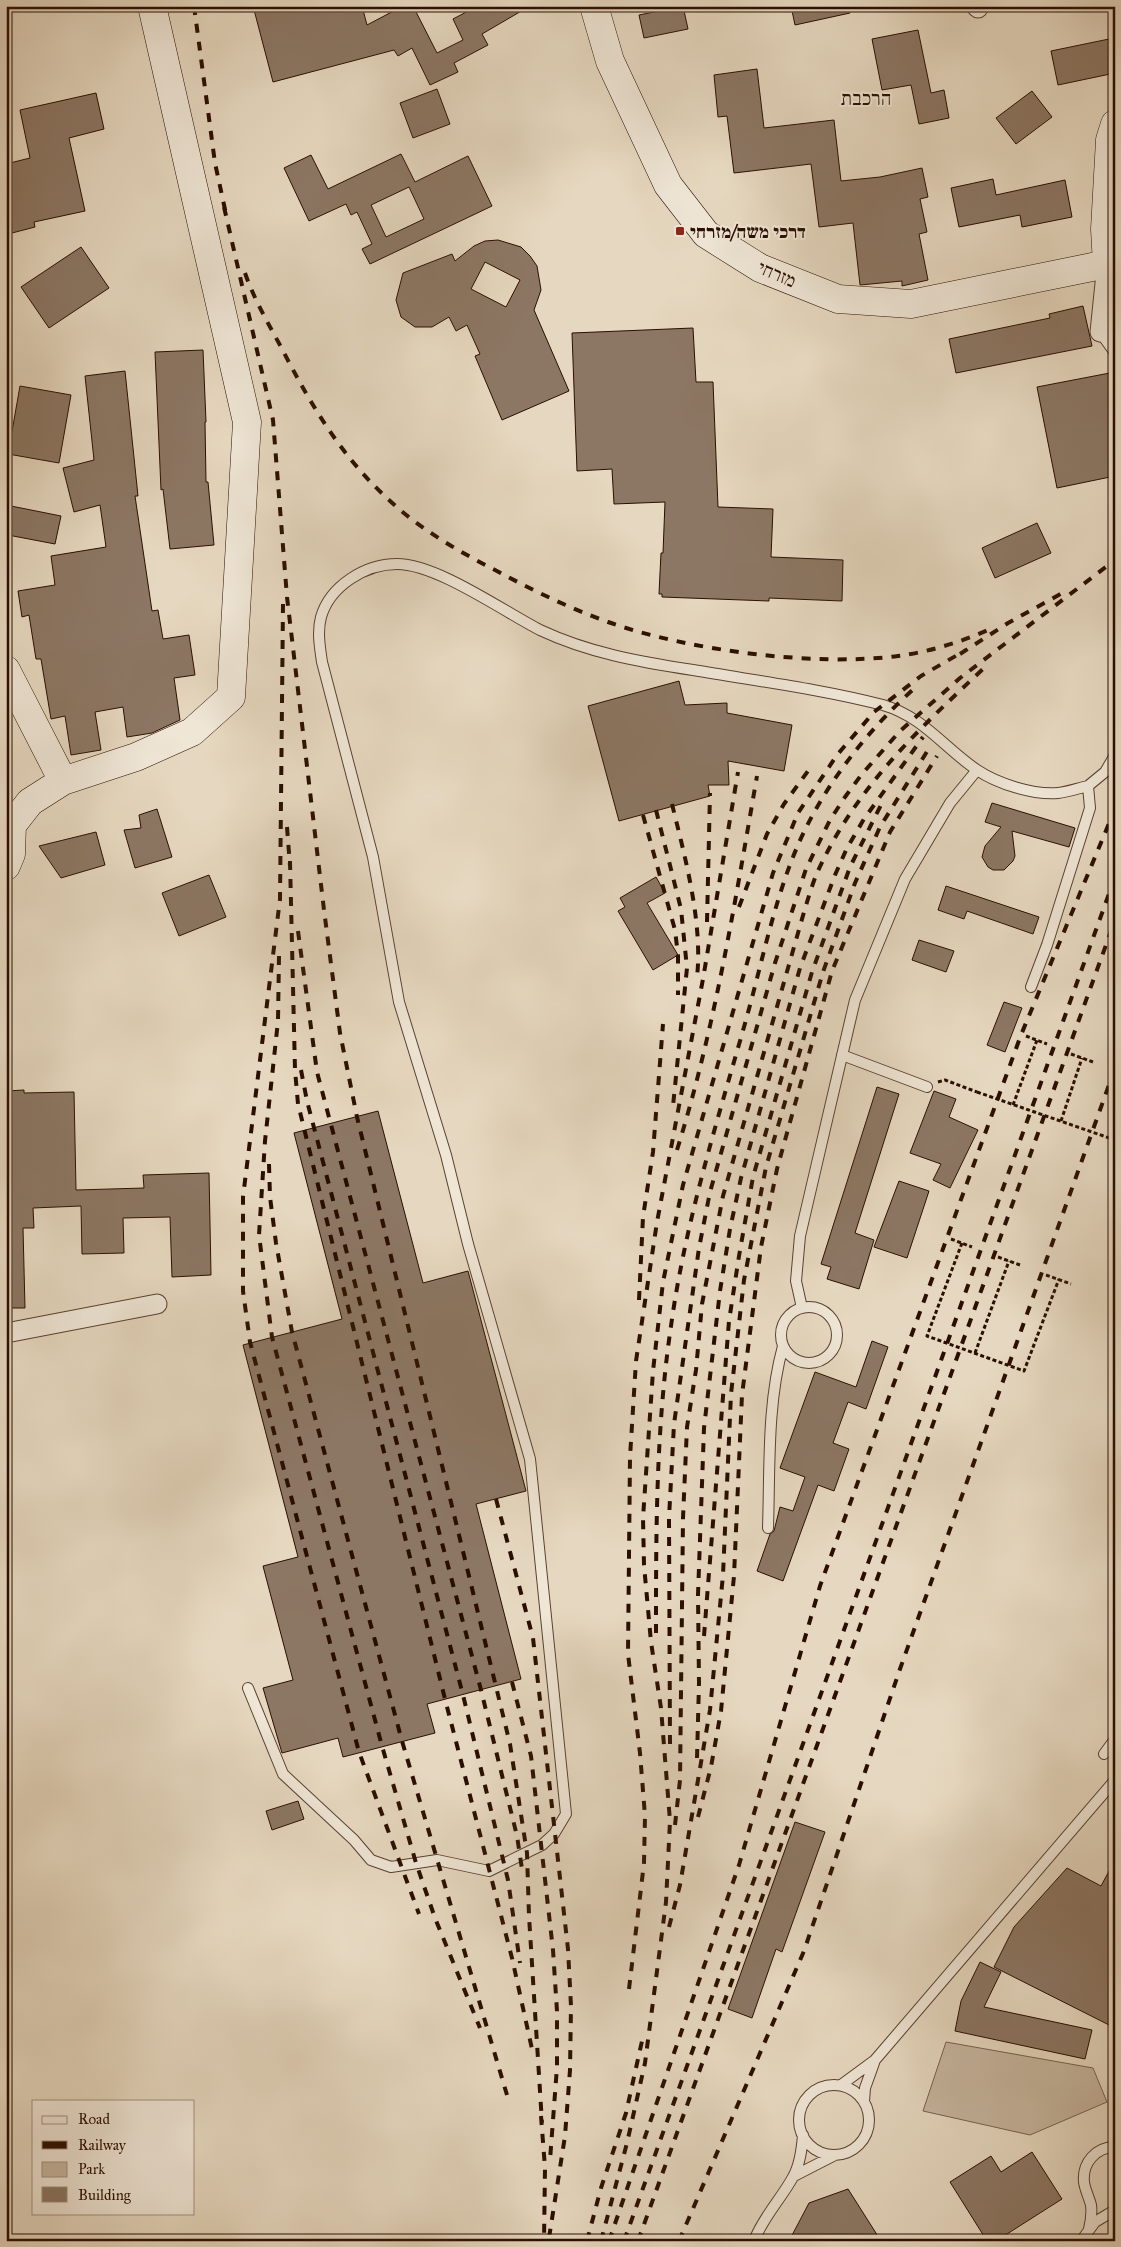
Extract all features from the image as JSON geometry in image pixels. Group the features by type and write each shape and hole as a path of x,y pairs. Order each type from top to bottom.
{"street":[{"path":"6,866 11,854 12,825 30,802 63,781 136,757 192,732 231,697 248,422 152,6"},
{"name":"מזרחי","path":"594,6 610,61 668,185 706,234 760,268 838,299 911,304 1107,264"},
{"path":"1100,332 1107,264 1105,229 1110,140 1115,124"},
{"path":"6,670 63,781"},
{"path":"6,1333 157,1304"}],"lane":[{"path":"1100,332 1115,354"},
{"path":"248,1688 284,1774 354,1840 371,1860 390,1867 437,1860 489,1871 542,1845 554,1834 566,1814 530,1459 468,1244 446,1155 399,1002 373,857 322,662 319,638 321,617 330,598 345,582 363,572 396,564 422,568 444,577 538,629 592,651 636,661 834,693 893,708 929,729 977,770 1002,783 1035,791 1058,793 1088,786 1105,772 1115,755"},
{"path":"802,1308 796,1281 800,1236 855,1000 905,879 950,803 977,770"},
{"path":"1031,987 1047,945 1090,808 1088,786"},
{"path":"842,1055 927,1087"},
{"path":"768,1528 770,1450 775,1375 783,1346 781,1336 783,1327 787,1318 794,1311 802,1308 821,1310 829,1315 836,1329 837,1339 834,1348 828,1356 812,1362 803,1362 794,1358 783,1346"},
{"path":"1104,1754 1115,1739"},
{"path":"841,2085 876,2060 1115,1780"},
{"path":"794,2176 836,2154 846,2152 863,2140 869,2120 864,2101 867,2080 876,2060"},
{"path":"836,2154 816,2149 803,2134 800,2124 800,2113 804,2103 810,2094 830,2085 841,2085 850,2088 864,2101"},
{"path":"754,2241 773,2205 794,2176 799,2161 803,2134"},
{"path":"1089,2229 1091,2206 1084,2181 1085,2168 1089,2160 1099,2151 1115,2147"},
{"path":"1081,2241 1089,2229 1102,2217 1115,2210"}],"path":[{"path":"1026,1036 1047,1044"},
{"path":"1014,1105 1037,1040"},
{"path":"1072,1054 1093,1062"},
{"path":"1061,1122 1082,1058"},
{"path":"927,1087 945,1080 1113,1140 1115,1129"},
{"path":"951,1239 972,1247"},
{"path":"962,1244 927,1336 1024,1371 1059,1279"},
{"path":"998,1257 1020,1265"},
{"path":"975,1353 1009,1261"},
{"path":"1046,1275 1071,1284"}],"green space":[{"path":"946,2042 1093,2068 1107,2102 1030,2135 923,2111"}],"building":[{"path":"253,6 362,6 367,25 403,6 413,6 437,53 463,40 453,19 478,6 530,6 482,34 488,45 454,63 458,72 430,85 412,48 398,56 394,50 273,82"},
{"path":"683,6 688,29 644,38 639,15"},
{"path":"791,6 849,6 850,13 795,25"},
{"path":"918,30 931,93 944,90 949,118 919,124 911,85 882,90 872,39"},
{"path":"1109,39 1115,73 1058,85 1051,51"},
{"path":"757,69 764,128 834,120 841,181 880,177 922,168 928,197 920,199 927,232 919,234 928,280 902,286 902,281 860,285 853,223 819,227 811,164 734,173 727,116 718,117 714,75"},
{"path":"437,89 450,124 413,138 400,103"},
{"path":"1032,91 1052,117 1016,144 996,118"},
{"path":"96,93 104,129 69,138 85,211 34,222 35,227 12,233 6,209 6,164 30,158 20,110"},
{"path":"401,154 415,182 468,156 492,206 370,264 362,249 372,244 357,212 351,215 346,204 309,221 284,168 311,155 328,189","holes":["409,187 424,219 386,237 371,205"]},
{"path":"993,179 996,195 1065,180 1072,217 1022,227 1020,215 959,227 951,188"},
{"path":"498,240 521,247 537,266 541,290 534,310 569,391 502,420 475,356 480,354 467,325 456,331 449,317 432,327 415,327 401,317 396,300 403,273 452,254 455,261 474,246 485,241","holes":["485,262 520,280 506,307 471,289"]},
{"path":"81,247 109,288 49,328 21,287"},
{"path":"1083,306 1092,346 956,373 949,339 1050,318 1049,314"},
{"path":"693,328 696,382 713,382 718,507 773,509 771,557 843,560 842,601 769,598 769,601 662,597 662,594 659,594 665,502 614,504 612,469 577,471 572,333"},
{"path":"203,350 206,482 208,482 214,545 170,549 163,489 161,490 155,352"},
{"path":"125,371 138,496 135,496 152,611 158,610 163,639 189,635 195,675 174,678 180,720 152,733 127,737 123,707 95,712 101,750 71,755 65,716 51,719 41,659 36,659 29,615 22,617 18,591 55,585 51,556 106,547 100,505 74,512 63,468 94,460 85,376"},
{"path":"1115,372 1115,476 1057,488 1037,387"},
{"path":"20,386 71,395 59,463 8,454"},
{"path":"6,505 61,516 55,544 8,535"},
{"path":"1037,523 1051,553 995,578 982,548"},
{"path":"679,681 685,705 727,703 727,713 792,725 784,771 728,761 729,785 708,785 710,796 619,821 588,706"},
{"path":"992,803 1075,828 1069,847 1012,831 1015,856 1013,861 1004,870 993,870 988,867 982,857 985,846 1001,827 985,822"},
{"path":"157,809 172,857 135,868 124,830 141,828 139,815"},
{"path":"96,832 105,865 61,878 39,846"},
{"path":"209,875 226,917 179,936 162,893"},
{"path":"656,877 665,893 647,903 678,955 653,970 618,911 625,907 620,898"},
{"path":"946,886 1039,917 1033,934 967,911 964,919 938,910"},
{"path":"919,940 954,951 946,972 912,960"},
{"path":"1004,1002 1022,1008 1005,1052 987,1045"},
{"path":"877,1087 899,1094 855,1233 874,1240 859,1289 827,1279 831,1267 821,1264"},
{"path":"24,1090 24,1093 74,1092 76,1190 144,1188 143,1175 209,1173 211,1275 172,1277 170,1217 123,1218 124,1253 82,1254 81,1206 33,1208 34,1228 23,1228 25,1308 6,1308 6,1091"},
{"path":"934,1091 956,1099 949,1117 978,1130 950,1188 933,1180 941,1164 910,1153"},
{"path":"378,1111 423,1283 468,1271 526,1491 476,1504 521,1679 427,1704 435,1733 343,1757 338,1738 282,1753 263,1688 293,1680 263,1566 298,1557 243,1345 342,1319 294,1133"},
{"path":"899,1181 929,1191 907,1258 874,1247"},
{"path":"872,1341 888,1347 866,1409 848,1402 833,1443 849,1449 834,1491 818,1485 783,1581 757,1571 770,1534 774,1531 780,1507 793,1511 805,1477 780,1468 815,1372 856,1387"},
{"path":"298,1801 304,1819 272,1830 266,1811"},
{"path":"795,1822 825,1832 782,1952 776,1949 752,2018 728,2009"},
{"path":"1115,1860 1115,2028 994,1967 1014,1927 1067,1868 1101,1886"},
{"path":"980,1962 1001,1972 984,2007 1092,2030 1085,2059 955,2031 961,2001"},
{"path":"1032,2152 1062,2199 996,2241 987,2241 950,2182 991,2156 1001,2172"},
{"path":"848,2189 881,2241 789,2241 809,2203"}],"railway":[{"path":"194,6 215,163 226,214"},
{"path":"224,207 273,420 287,597 340,1033 357,1117 510,1744 527,1853 542,2123"},
{"path":"245,273 262,311 315,409 341,447 372,483 401,511 440,539 537,592 593,617 639,632 675,641 751,654 829,659 865,659 898,656 945,646 990,629"},
{"path":"670,1744 669,1518 674,1424 699,1248 710,1192 775,963 806,869 830,820 845,797 862,774 900,731 960,678 1115,560"},
{"path":"960,654 1008,623 1066,591"},
{"path":"283,604 280,899 243,1197 243,1291 250,1342 359,1752 419,1914"},
{"path":"601,2241 627,2143 645,2063 666,1902 670,1821 661,1708 651,1642 644,1565 643,1518 653,1371 663,1282 683,1185 773,873 798,813 837,755 874,712 921,676 966,650"},
{"path":"675,1825 680,1780 683,1518 687,1427 696,1370 702,1304 723,1196 804,912 817,873 833,842 869,787 912,738 984,668"},
{"path":"656,1633 658,1479 666,1364 684,1250 712,1138 779,898 803,833 829,787 861,744 916,687"},
{"path":"697,1758 699,1683 698,1595 704,1428 720,1291 741,1178 800,968 835,875 847,848 864,819 923,737"},
{"path":"669,1927 680,1885 710,1710 723,1575 731,1394 744,1280 766,1167 823,972 855,883 880,827 928,750"},
{"path":"698,1817 711,1767 721,1711 734,1576 742,1395 761,1247 777,1169 832,971 890,832 937,756"},
{"path":"739,907 767,834 784,804 808,771"},
{"path":"629,1989 644,1863 645,1816 640,1753 628,1654 630,1457 636,1361 657,1222 703,979 738,772"},
{"path":"677,1150 713,1011 732,918 757,776"},
{"path":"707,922 710,793"},
{"path":"704,1636 729,1321 753,1177 812,972 850,867 883,801"},
{"path":"672,804 692,890 697,935 697,977"},
{"path":"609,2241 739,1865 820,1586 1021,1035 1115,809"},
{"path":"656,810 681,909 687,968 673,1106"},
{"path":"643,815 675,930 678,955 678,995"},
{"path":"287,827 290,866"},
{"path":"290,861 295,1070 298,1104 445,1699 512,1958 532,2049"},
{"path":"624,2241 1115,877"},
{"path":"638,2241 1115,920"},
{"path":"298,931 317,1072 481,1690 517,1836 522,1869"},
{"path":"279,956 278,1021 265,1141 259,1235 272,1337 382,1746 416,1863 435,1918 480,2028"},
{"path":"639,1300 643,1217 653,1152 663,1024"},
{"path":"679,2241 804,1951 900,1669 1115,1068"},
{"path":"301,1070 307,1101 463,1695 508,1880 520,1963"},
{"path":"269,1164 270,1197 276,1243 292,1332 402,1741 507,2095"},
{"path":"496,1499 533,1638 568,1949 571,2006 570,2070 565,2136 549,2238"},
{"path":"512,1682 531,1756 553,1950 557,2011 557,2067 550,2160"},
{"path":"587,2241 601,2188 626,2113 642,2041"},
{"path":"541,2116 545,2168 544,2241"}],"place":[{"name":"דרכי משה/מזרחי","path":"680,231"}],"district":[{"name":"הרכבת","path":"866,98"}]}
